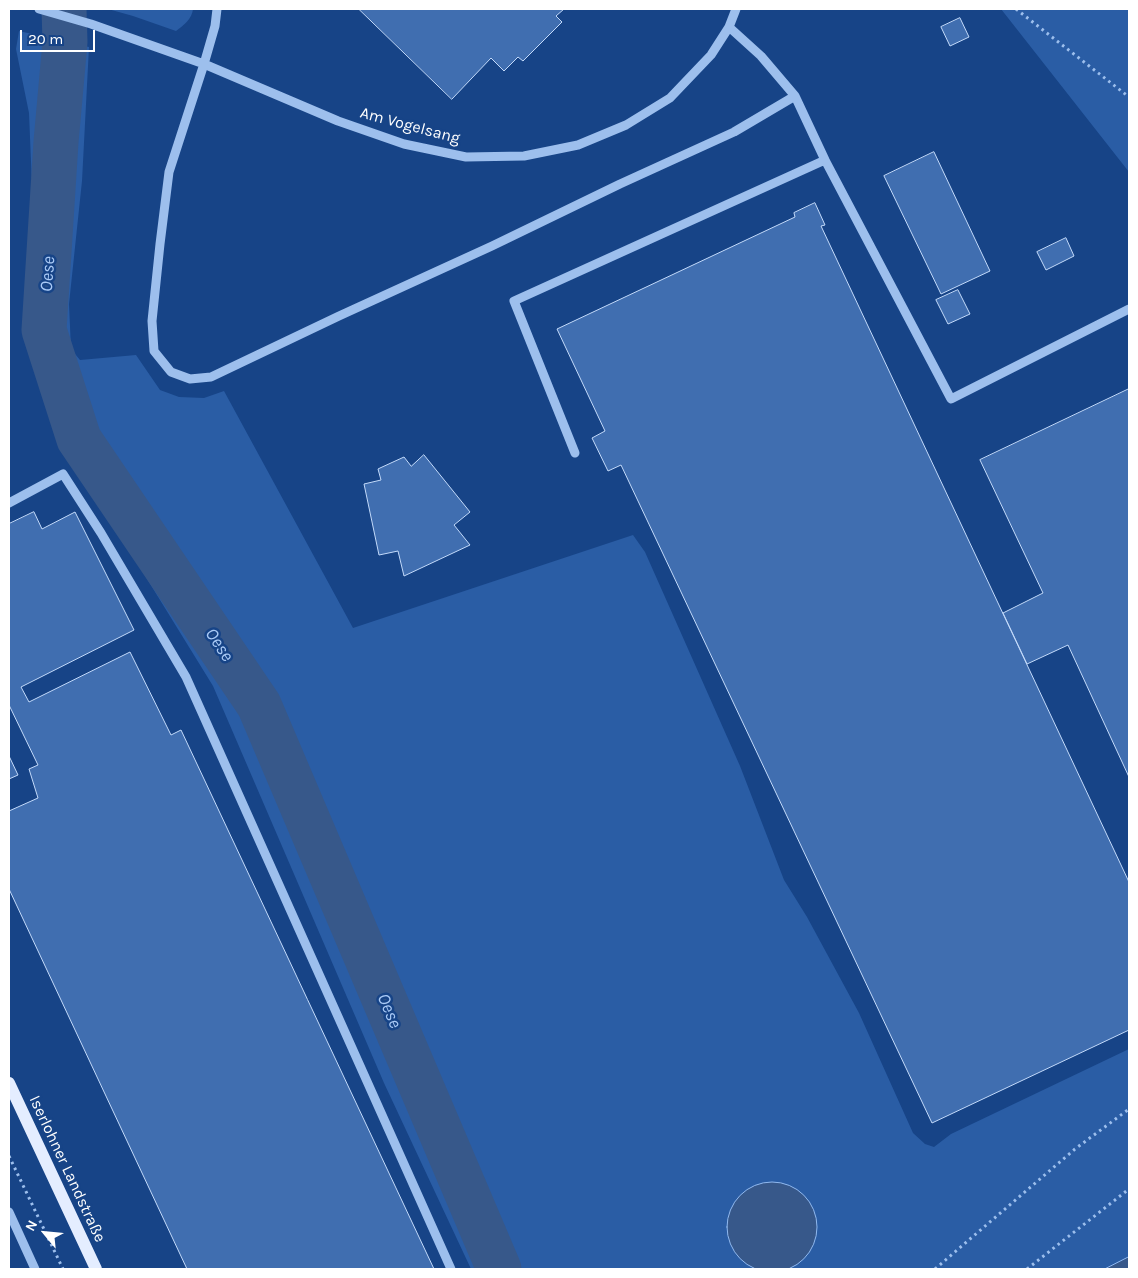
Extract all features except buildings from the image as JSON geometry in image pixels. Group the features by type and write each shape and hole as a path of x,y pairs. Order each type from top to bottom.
{"main road":[{"name":"Iserlohner Landstraße","path":"9,1083 96,1269"}],"street":[{"name":"Am Vogelsang","path":"39,9 91,24 204,64 338,121 404,144 466,157 524,156 578,145 626,125 670,98 711,55 728,27 736,9"},
{"path":"217,9 215,26 204,64 169,172 152,321 154,351 171,372 190,379 211,377 492,246 620,184 734,132 795,96"},
{"path":"728,27 761,56 795,96 825,160 951,399 1129,309"},
{"path":"575,453 514,301 825,160"},
{"path":"9,503 63,474 186,677 451,1269"},
{"path":"9,1212 35,1269"}],"path":[{"path":"1016,9 1129,97"},
{"path":"935,1269 1075,1148 1129,1109"},
{"path":"9,1156 63,1269"},
{"path":"1027,1269 1129,1189"}],"shaded area":[{"path":"108,9 193,9 189,19 176,31"},
{"path":"1001,9 1129,9 1129,172"},
{"path":"19,31 89,47 82,181 69,304 71,349 80,360 136,355 160,390 179,397 204,398 224,391 353,628 633,535 645,552 740,766 784,880 807,917 859,1013 913,1133 925,1144 934,1147 951,1134 1129,1049 1129,1257 1105,1269 471,1269 384,1083 213,686 67,449 46,402 31,352 30,288 34,235 29,113 16,49"},
{"path":"772,1182 789,1185 804,1195 814,1210 817,1227 814,1244 804,1259 789,1269 772,1272 755,1269 740,1259 730,1244 727,1227 730,1210 740,1195 755,1185"},
{"path":"1129,1257 1129,1269 1105,1269"}],"waterway":[{"name":"Oese","path":"64,9 65,42 56,142 44,330 79,439 259,705 499,1269"}]}
